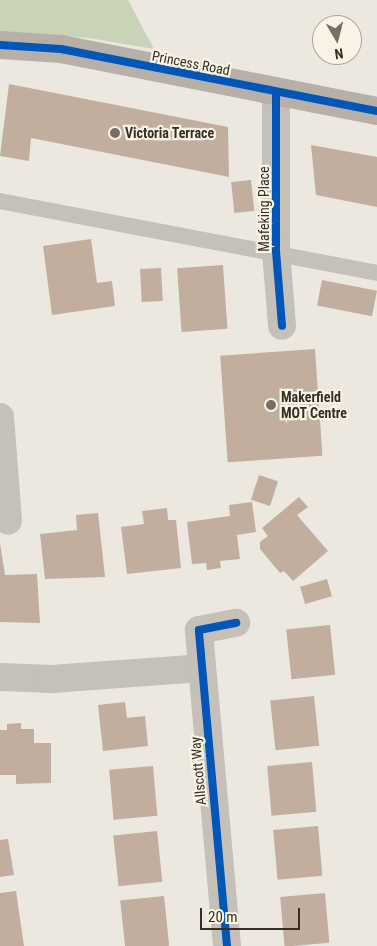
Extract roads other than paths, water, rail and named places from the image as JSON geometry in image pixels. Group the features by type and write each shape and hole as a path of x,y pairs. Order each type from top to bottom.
{"street":[{"name":"Princess Road","path":"0,45 61,50 377,111"},
{"name":"Mafeking Place","path":"276,92 276,251 282,326"},
{"path":"0,417 8,521"},
{"name":"Allscott Way","path":"227,946 199,630 236,623"},
{"path":"0,677 52,679 201,668"}],"lane":[{"path":"0,201 276,251 377,273"}],"place":[{"name":"Victoria Terrace","path":"115,133"},
{"name":"Makerfield MOT Centre","path":"271,405"}]}
